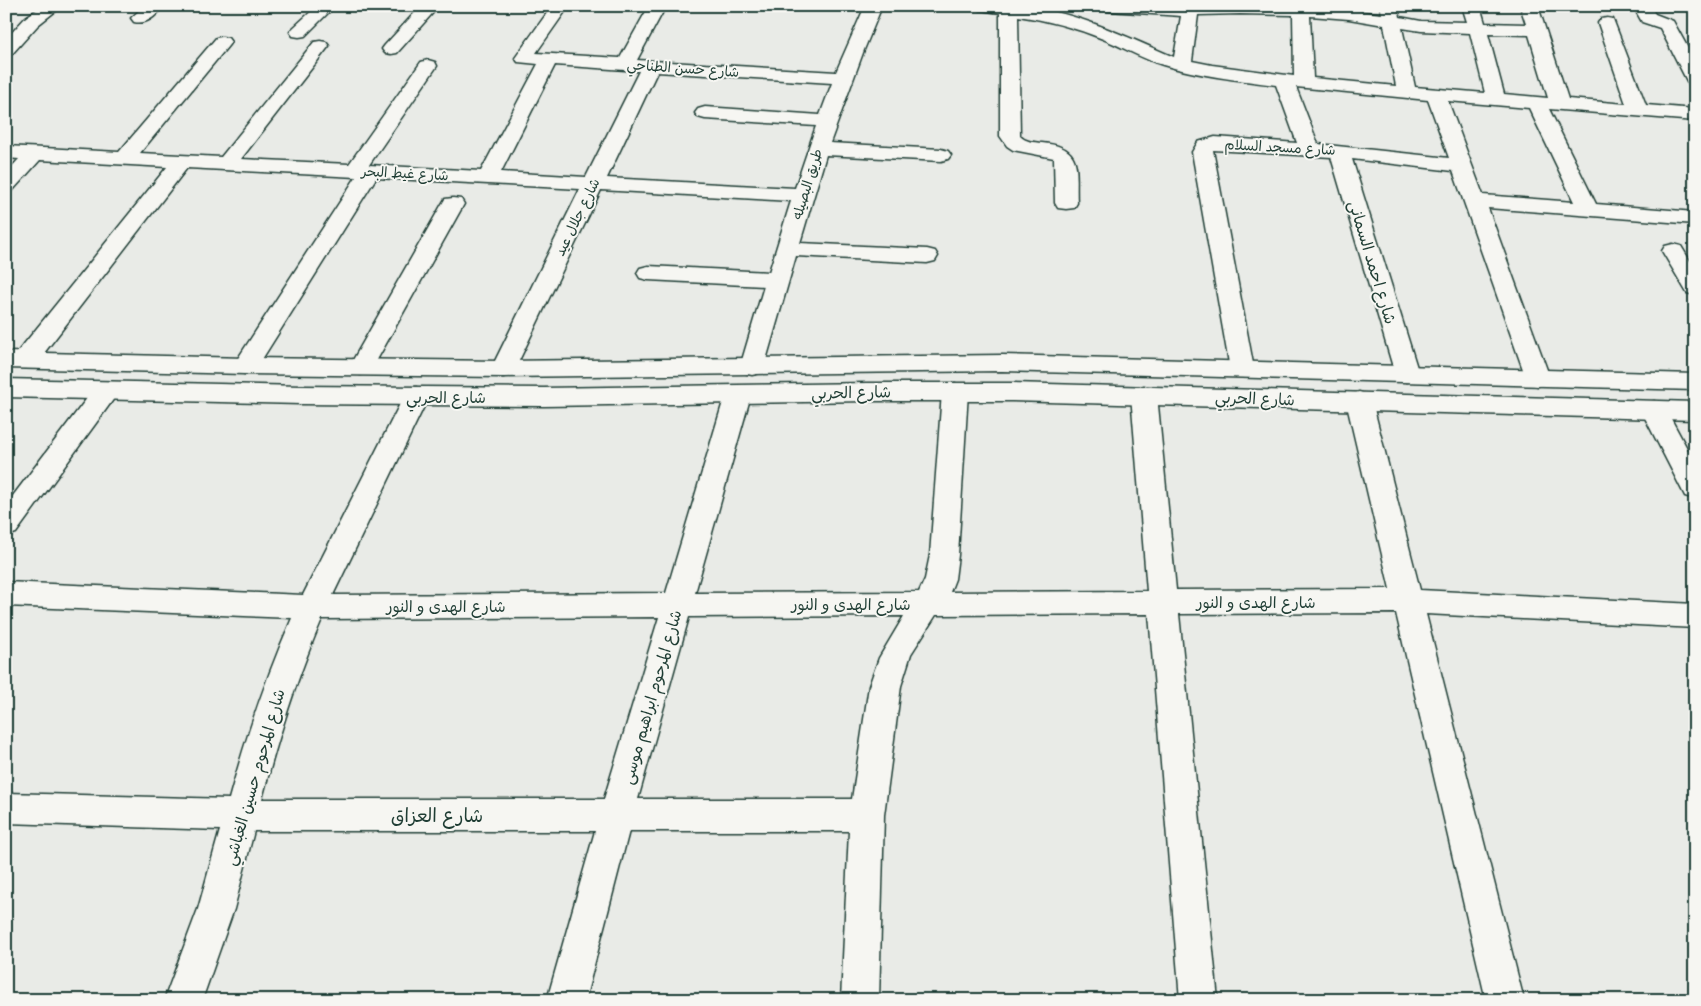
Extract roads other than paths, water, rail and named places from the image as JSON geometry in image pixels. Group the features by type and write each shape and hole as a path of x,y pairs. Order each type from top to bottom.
{"street":[{"path":"6,50 32,21 54,6"},
{"path":"140,18 155,6"},
{"path":"299,32 327,6"},
{"path":"391,50 432,6"},
{"name":"شارع حسن الطناحي","path":"561,6 524,58 843,78"},
{"path":"625,64 658,6"},
{"name":"طريق البصيله","path":"752,367 818,148 843,78 874,6"},
{"path":"986,6 1008,8 1084,26 1182,65 1212,71 1304,83 1695,114"},
{"path":"1109,6 1190,11 1240,7 1301,10 1326,9 1391,14 1478,28 1537,30"},
{"path":"1471,6 1496,99"},
{"path":"1528,6 1560,104"},
{"path":"1641,6 1648,18 1667,25 1695,80"},
{"path":"1008,8 1010,136 1020,146 1052,149 1063,156 1065,162 1066,204"},
{"path":"1301,10 1304,83"},
{"path":"1182,65 1190,11"},
{"path":"1391,14 1407,92"},
{"path":"1607,23 1638,110"},
{"path":"125,158 222,42"},
{"path":"227,163 320,46"},
{"path":"488,177 549,60"},
{"path":"245,366 362,171 428,66"},
{"name":"شارع جلال عيد","path":"503,369 651,66"},
{"path":"1284,81 1309,148"},
{"path":"1436,94 1538,378"},
{"path":"1536,102 1588,210"},
{"path":"705,113 827,122"},
{"name":"شارع مسجد السلام","path":"1242,369 1202,150 1205,146 1215,143 1340,150 1462,166"},
{"path":"818,148 941,155"},
{"name":"شارع احمد السمانى","path":"1340,150 1407,374"},
{"name":"شارع غيط البحر","path":"6,152 803,194"},
{"path":"6,186 35,154"},
{"path":"15,360 182,161"},
{"path":"1475,201 1695,218"},
{"path":"361,367 453,204"},
{"path":"788,249 927,256"},
{"path":"1673,251 1695,288"},
{"path":"648,273 778,280"},
{"name":"شارع الحربي","path":"15,360 245,366 503,369 939,363 1065,364 1695,382"},
{"path":"1065,364 1068,393"},
{"path":"187,392 204,365"},
{"name":"شارع الحربي","path":"6,388 416,396 955,392 1068,393 1695,412"},
{"path":"6,526 106,391"},
{"path":"860,1000 867,816 885,686 889,672 904,640 928,604 940,579 955,392"},
{"name":"شارع المرحوم ابراهيم موسى","path":"566,1000 589,910 738,395"},
{"path":"1144,395 1199,1000"},
{"name":"شارع المرحوم حسين الغباشي","path":"183,1000 216,910 268,719 289,660 312,607 416,396"},
{"path":"1359,401 1505,1000"},
{"path":"1654,410 1695,489"},
{"name":"شارع الهدى و النور","path":"6,594 312,607 1408,601 1695,616"},
{"name":"شارع العزاق","path":"6,808 243,815 867,816"}]}
